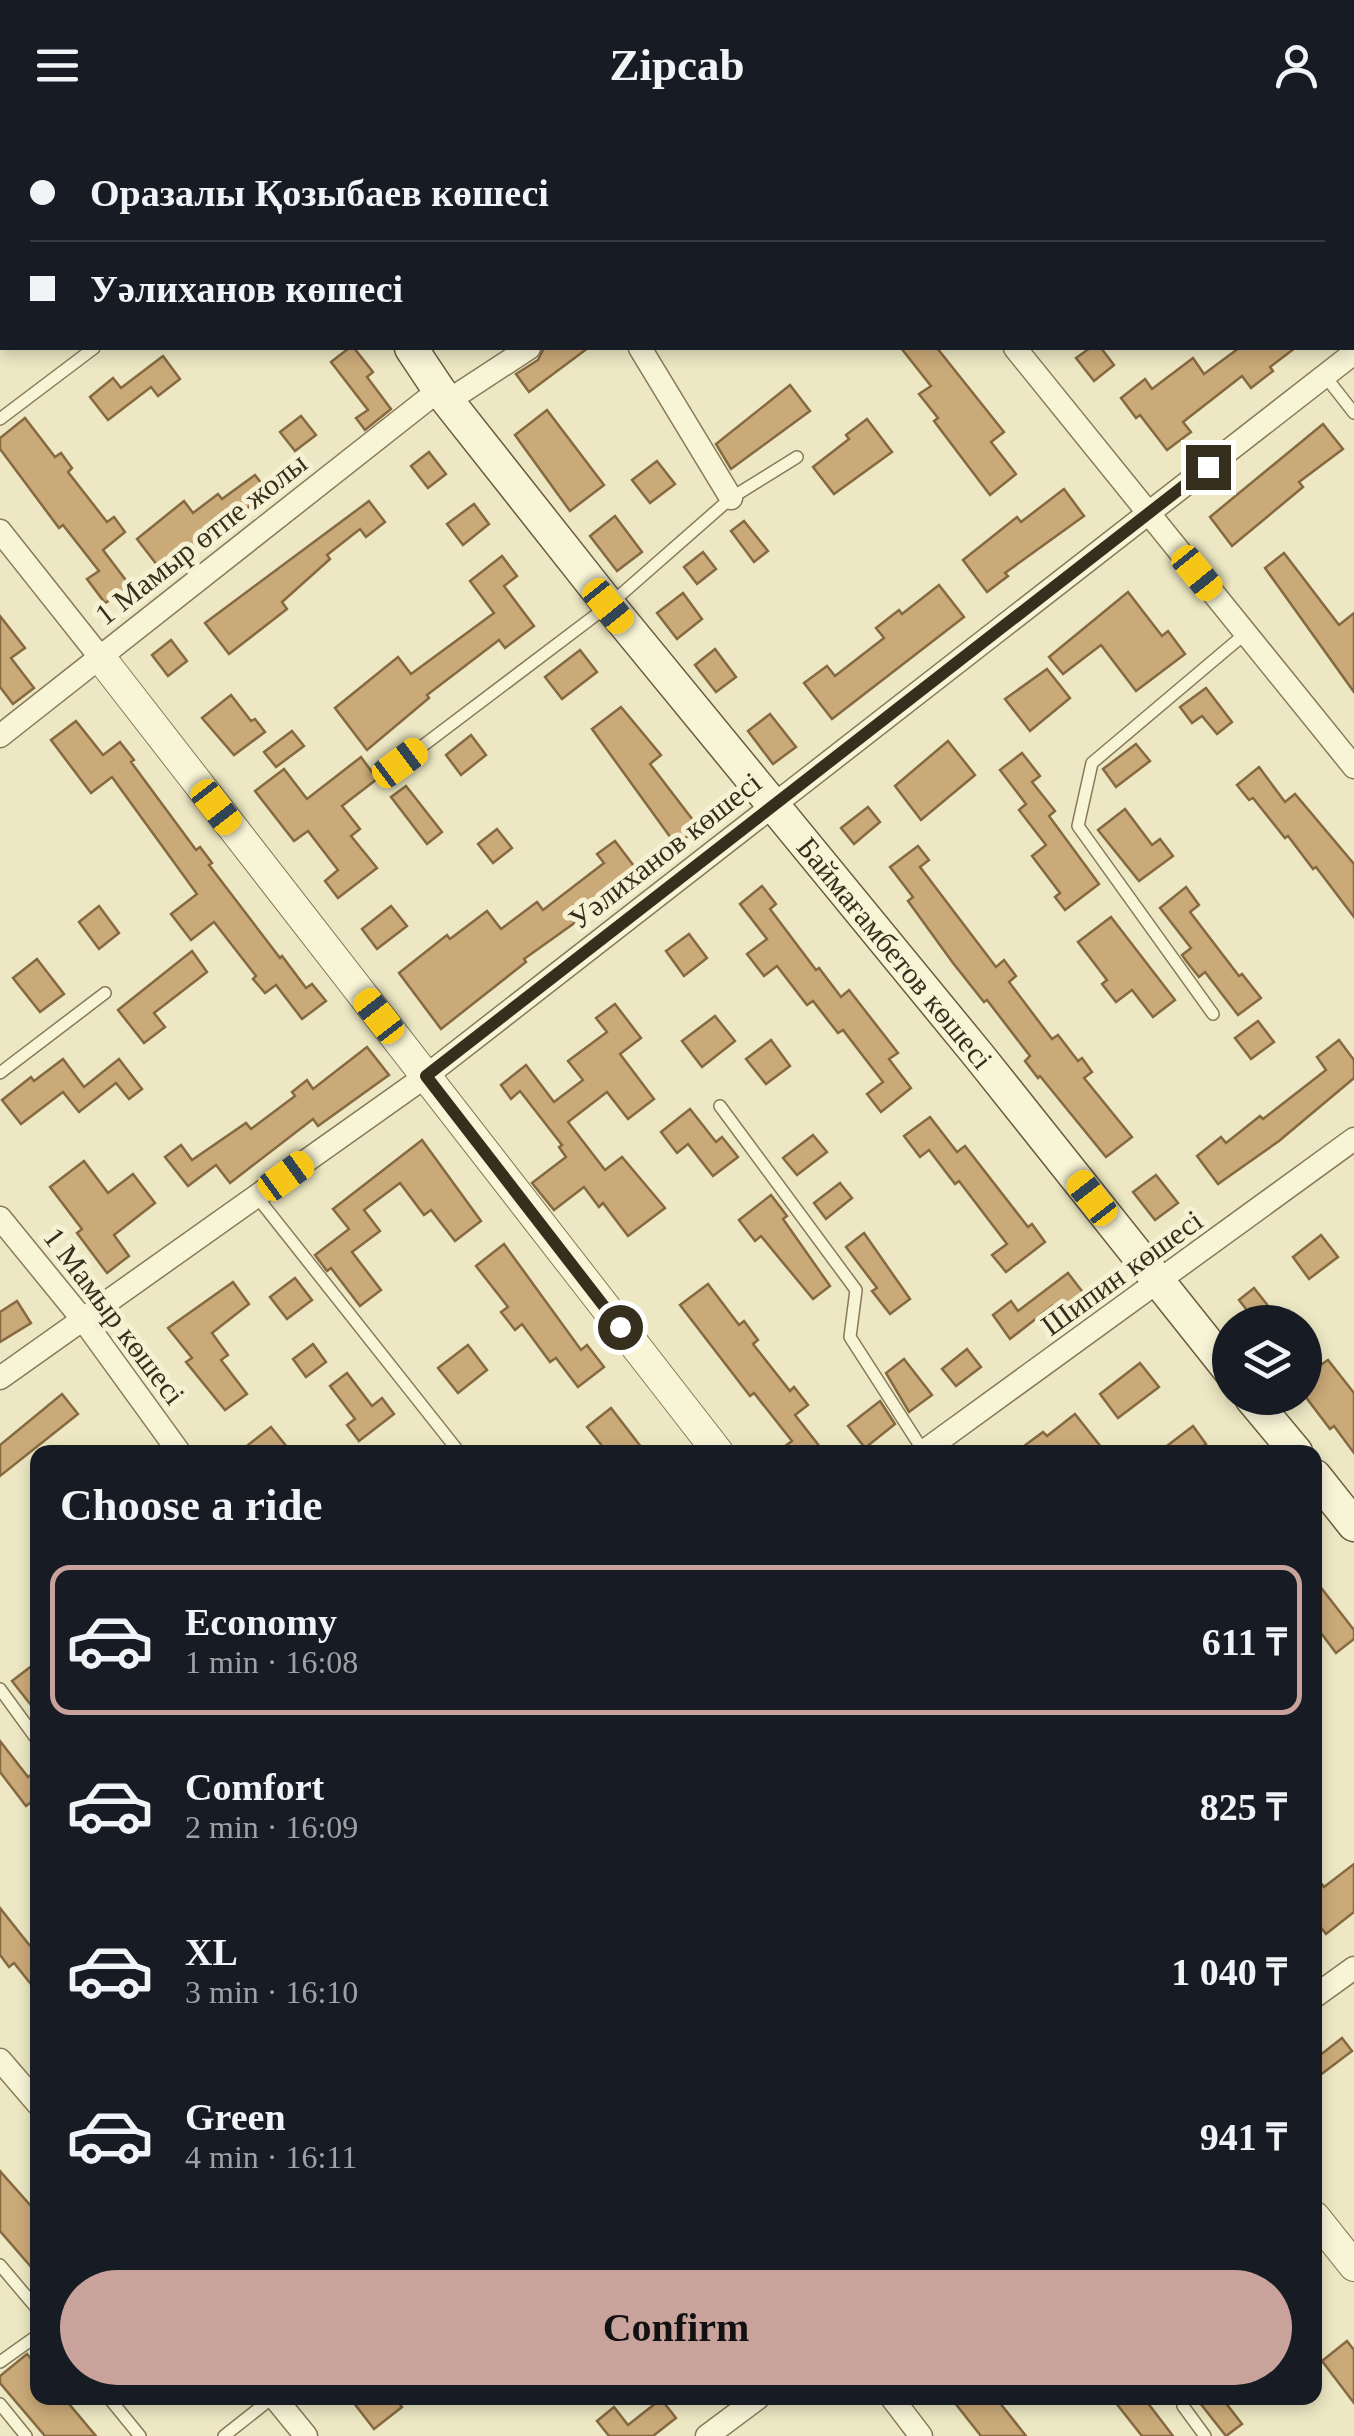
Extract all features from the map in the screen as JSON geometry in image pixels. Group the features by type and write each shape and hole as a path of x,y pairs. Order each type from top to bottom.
{"main road":[{"name":"Баймағамбетов көшесі","path":"411,350 608,606 979,1056 1212,1349"},
{"path":"1266,1415 1290,1445"},
{"path":"1322,1485 1354,1524"}],"street":[{"name":"1 Мамыр өтпе жолы","path":"0,736 443,396 525,350"},
{"path":"641,350 730,498"},
{"path":"1017,350 1354,767"},
{"name":"Уәлиханов көшесі","path":"0,1378 426,1076 1354,354"},
{"path":"0,531 713,1445"},
{"name":"Шипин көшесі","path":"934,1445 1354,1140"},
{"name":"1 Мамыр көшесі","path":"0,1218 84,1320 174,1445"},
{"path":"1322,1991 1354,1968"},
{"path":"0,2060 30,2095"},
{"path":"1322,2226 1354,2266"},
{"path":"280,2405 306,2436"},
{"path":"707,2436 749,2405"},
{"path":"898,2405 922,2436"}],"lane":[{"path":"0,420 91,350"},
{"path":"1325,376 1354,412"},
{"path":"400,763 608,606 730,498 798,457"},
{"path":"1213,1014 1078,826 1092,764 1246,633"},
{"path":"0,1073 105,993"},
{"path":"720,1106 856,1290 850,1337 919,1445"},
{"path":"258,1196 454,1445"},
{"path":"0,1689 30,1729"},
{"path":"0,2265 30,2301"},
{"path":"0,2362 30,2341"},
{"path":"0,2404 26,2436"},
{"path":"115,2405 140,2436"},
{"path":"224,2436 265,2405"},
{"path":"1182,2406 1205,2436"}],"building":[{"path":"346,350 356,350 373,372 367,377 391,409 365,430 356,418 368,410 331,362"},
{"path":"543,350 585,350 529,392 516,374 538,360"},
{"path":"903,350 939,350 1004,432 991,442 1016,474 990,495 934,421 938,418 919,394 931,386"},
{"path":"1087,350 1103,350 1114,365 1094,381 1076,358"},
{"path":"1236,350 1292,350 1251,388 1242,376 1183,422 1191,432 1167,450 1121,398 1145,379 1152,389 1193,358 1204,374"},
{"path":"163,356 180,379 158,396 151,387 108,420 90,397 113,378 121,388"},
{"path":"790,385 810,411 731,469 716,444"},
{"path":"547,410 604,485 570,511 515,435"},
{"path":"301,416 316,435 295,451 280,432"},
{"path":"25,418 55,457 61,453 72,468 68,472 107,522 114,517 125,532 103,550 131,587 105,603 87,579 99,571 63,525 59,528 0,449 0,438"},
{"path":"867,419 892,452 834,494 813,467"},
{"path":"1323,424 1343,449 1299,482 1303,487 1232,546 1210,517"},
{"path":"429,452 446,474 428,488 411,466"},
{"path":"657,461 675,484 650,503 632,480"},
{"path":"255,475 268,492 236,517 239,521 223,533 219,528 164,574 137,539 184,501 193,513 218,494 222,499"},
{"path":"1064,489 1084,516 1005,573 1008,576 987,592 963,560 1017,517 1021,522"},
{"path":"369,501 385,522 366,537 360,529 327,555 330,559 282,602 287,609 229,654 205,623"},
{"path":"474,504 489,524 463,545 447,524"},
{"path":"615,516 642,552 617,571 590,536"},
{"path":"744,521 768,551 754,562 731,531"},
{"path":"703,552 716,569 697,584 684,567"},
{"path":"1284,553 1339,625 1354,613 1354,692 1265,568"},
{"path":"502,556 517,576 504,586 534,626 505,648 499,640 427,695 429,698 367,750 335,708 398,657 411,674 494,613 470,581"},
{"path":"939,585 964,617 832,719 804,683 827,666 835,676 884,638 876,628 899,610 902,614"},
{"path":"1128,592 1162,636 1168,631 1185,654 1136,691 1101,645 1063,674 1049,657"},
{"path":"683,593 702,619 677,639 657,613"},
{"path":"0,616 25,648 11,658 34,688 13,704 0,687"},
{"path":"171,640 187,661 168,676 152,655"},
{"path":"715,649 736,677 716,692 695,665"},
{"path":"580,650 597,672 562,699 545,677"},
{"path":"1047,669 1070,698 1030,731 1005,699"},
{"path":"1206,688 1232,722 1217,734 1202,716 1192,723 1180,707"},
{"path":"231,695 265,732 234,755 202,718"},
{"path":"621,707 661,755 650,764 699,828 676,845 592,729"},
{"path":"770,714 796,747 773,764 748,731"},
{"path":"76,721 103,755 120,742 196,850 200,847 212,863 209,865 280,958 306,988 312,984 326,1001 302,1019 276,985 265,993 214,922 191,940 171,914 197,894 112,777 91,793 51,740"},
{"path":"292,731 304,746 276,767 264,752"},
{"path":"471,735 486,755 461,775 446,755"},
{"path":"948,741 975,775 921,820 895,786"},
{"path":"1136,744 1150,761 1116,787 1103,769"},
{"path":"1022,753 1040,776 1032,782 1055,811 1049,816 1099,884 1065,910 1055,897 1060,893 1032,856 1046,845 1019,810 1026,804 1000,770"},
{"path":"361,757 377,779 342,806 360,829 351,836 377,868 338,898 325,881 338,870 308,831 294,841 255,791 284,769 307,799"},
{"path":"1259,767 1285,802 1295,794 1354,864 1354,917 1316,867 1313,869 1288,836 1285,838 1253,798 1249,800 1237,785"},
{"path":"406,786 442,832 427,844 391,797"},
{"path":"868,807 880,822 854,844 841,828"},
{"path":"1125,809 1152,845 1160,839 1173,856 1139,881 1098,830"},
{"path":"497,829 512,848 493,863 478,844"},
{"path":"615,841 637,870 598,901 601,904 524,959 526,962 441,1029 399,973 447,935 450,939 487,911 501,929 537,902 543,910 604,863 597,854"},
{"path":"918,846 929,860 920,867 996,967 1004,960 1016,976 1009,982 1052,1039 1058,1035 1078,1061 1082,1058 1092,1072 1084,1078 1132,1137 1106,1157 1038,1078 1025,1061 1030,1056 908,901 913,897 890,867"},
{"path":"762,886 776,904 770,909 816,970 819,968 841,997 849,990 898,1053 889,1059 911,1088 881,1112 867,1094 883,1082 843,1030 838,1033 813,1001 807,1005 777,966 764,976 747,954 767,939 740,904"},
{"path":"1186,887 1199,905 1190,912 1261,998 1238,1015 1205,972 1199,977 1187,962 1182,955 1191,948 1160,908"},
{"path":"99,906 119,933 99,949 79,922"},
{"path":"391,906 407,926 377,949 362,929"},
{"path":"1111,917 1175,1000 1153,1017 1132,990 1116,1002 1102,984 1107,980 1078,942"},
{"path":"689,934 707,958 684,976 666,951"},
{"path":"192,951 207,972 154,1013 165,1027 144,1043 118,1010"},
{"path":"37,959 64,994 40,1012 13,978"},
{"path":"615,1004 641,1038 620,1054 654,1099 628,1119 607,1092 568,1122 605,1170 622,1157 665,1208 628,1236 603,1203 599,1207 584,1187 554,1210 532,1183 566,1157 559,1147 562,1145 520,1091 511,1099 501,1085 526,1065 554,1102 583,1080 568,1061 607,1032 596,1018"},
{"path":"715,1016 735,1041 702,1067 682,1041"},
{"path":"1258,1021 1274,1042 1251,1059 1235,1038"},
{"path":"771,1040 790,1066 766,1084 746,1059"},
{"path":"1339,1040 1354,1060 1354,1078 1279,1141 1218,1184 1197,1156 1221,1137 1226,1143 1260,1116 1263,1119 1326,1070 1317,1057"},
{"path":"367,1047 389,1075 318,1126 313,1119 230,1183 216,1165 188,1186 165,1157 181,1145 192,1160 246,1123 251,1129 295,1096 292,1092 307,1080 313,1089"},
{"path":"63,1059 84,1087 119,1059 142,1089 129,1099 116,1083 79,1112 63,1092 21,1124 2,1100"},
{"path":"690,1109 716,1142 722,1137 738,1157 713,1176 688,1144 677,1153 661,1132"},
{"path":"930,1117 957,1152 965,1146 1028,1227 1032,1224 1045,1242 1006,1272 992,1255 1007,1244 959,1181 955,1184 929,1150 920,1157 904,1136"},
{"path":"813,1135 827,1152 797,1175 783,1158"},
{"path":"422,1140 481,1221 455,1241 431,1210 424,1215 400,1183 364,1210 380,1231 352,1252 381,1290 360,1306 331,1268 327,1271 315,1255 349,1229 333,1209"},
{"path":"84,1161 108,1193 133,1174 155,1203 114,1235 129,1256 107,1273 77,1233 82,1229 50,1187"},
{"path":"1156,1175 1178,1203 1155,1220 1133,1192"},
{"path":"840,1183 852,1198 826,1219 814,1203"},
{"path":"771,1195 830,1286 813,1299 761,1236 755,1241 739,1220"},
{"path":"864,1233 910,1299 890,1314 872,1291 877,1288 846,1247"},
{"path":"1321,1235 1338,1257 1309,1279 1293,1257"},
{"path":"504,1244 581,1350 587,1345 604,1367 578,1387 556,1358 550,1362 522,1324 515,1330 501,1312 508,1307 476,1266"},
{"path":"1068,1273 1088,1299 1062,1319 1052,1306 1010,1339 993,1315 1011,1301 1018,1311"},
{"path":"295,1278 312,1300 287,1319 270,1297"},
{"path":"233,1282 249,1304 212,1333 228,1355 221,1360 247,1394 225,1410 186,1362 192,1358 168,1328"},
{"path":"708,1284 739,1325 744,1321 758,1340 753,1344 790,1391 794,1387 808,1405 795,1415 819,1445 787,1445 792,1441 754,1393 750,1396 680,1305"},
{"path":"1254,1288 1268,1305 1243,1305 1239,1300"},
{"path":"17,1301 31,1323 0,1342 0,1312"},
{"path":"313,1344 326,1362 306,1377 293,1359"},
{"path":"468,1345 487,1370 458,1393 438,1368"},
{"path":"967,1349 981,1367 956,1386 942,1369"},
{"path":"904,1359 932,1395 909,1412 886,1373"},
{"path":"1328,1360 1354,1393 1354,1453 1334,1426 1330,1429 1319,1415 1322,1364"},
{"path":"1140,1363 1159,1387 1118,1418 1100,1394"},
{"path":"347,1373 372,1406 382,1398 394,1414 359,1441 347,1425 355,1419 330,1386"},
{"path":"62,1394 78,1414 39,1445 30,1445 30,1452 0,1476 0,1445"},
{"path":"880,1401 895,1424 869,1445 863,1445 848,1426"},
{"path":"611,1408 640,1445 601,1445 587,1427"},
{"path":"1075,1414 1099,1445 1025,1445 1043,1432 1047,1436"},
{"path":"1193,1426 1206,1444 1205,1445 1168,1445"},
{"path":"271,1427 285,1445 248,1445"},
{"path":"1322,1589 1354,1630 1354,1639 1336,1653 1322,1634"},
{"path":"30,1667 30,1704 12,1681"},
{"path":"0,1741 30,1775 30,1803 26,1806 0,1772"},
{"path":"1354,1864 1354,1912 1326,1934 1322,1929 1322,1884 1324,1887"},
{"path":"0,1908 30,1946 30,1983 14,1963 9,1967 0,1955"},
{"path":"1342,2038 1352,2051 1322,2074 1322,2054"},
{"path":"0,2171 30,2205 30,2266 0,2231"},
{"path":"1347,2341 1354,2350 1354,2403 1322,2361"},
{"path":"27,2354 30,2405 70,2405 96,2436 45,2436 0,2383 0,2376"},
{"path":"355,2405 400,2405 402,2407 374,2429"},
{"path":"653,2405 666,2405 676,2418 653,2436 609,2436 597,2421 614,2407 628,2425"},
{"path":"957,2405 1002,2405 1026,2436 981,2436"},
{"path":"1118,2405 1149,2405 1173,2436 1142,2436"},
{"path":"1202,2405 1227,2405 1242,2424 1226,2436"}],"route":[{"path":"620,1327 426,1076 1208,467"}]}
